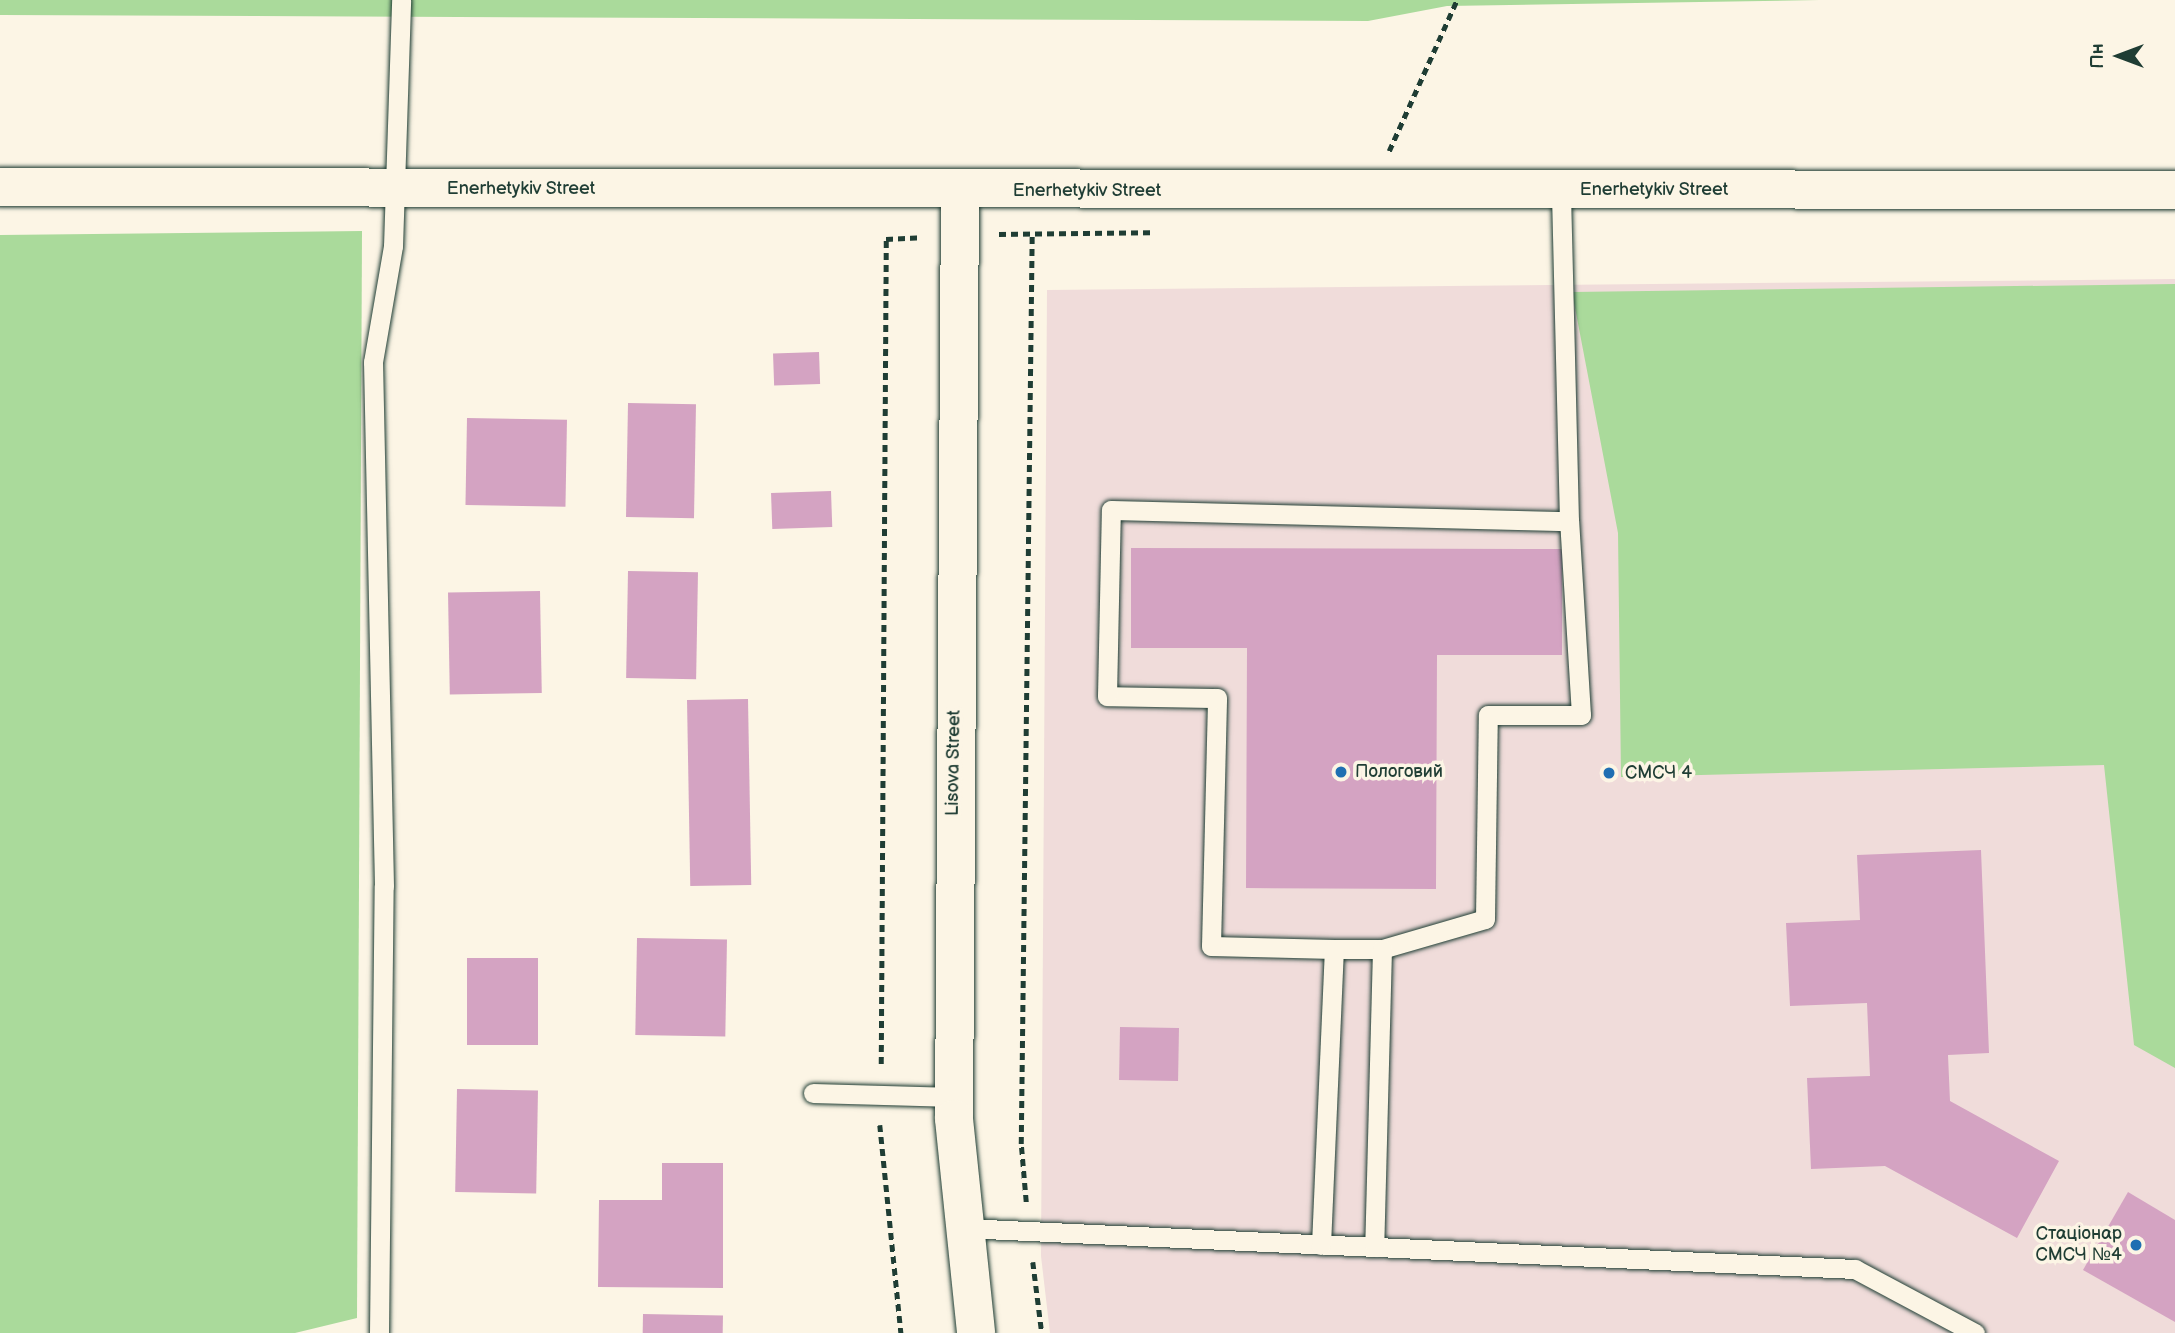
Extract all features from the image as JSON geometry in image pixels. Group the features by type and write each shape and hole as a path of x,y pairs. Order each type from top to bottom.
{"main road":[{"name":"Enerhetykiv Street","path":"0,187 960,191 2175,190"},
{"name":"Lisova Street","path":"960,191 954,1097 963,1228 975,1333"}],"lane":[{"path":"379,1333 384,886 373,362 393,246 401,0"},
{"path":"1561,190 1569,521 1581,715 1488,715 1485,919 1382,949 1211,946 1217,698 1107,696 1111,510 1569,521"},
{"path":"1321,1245 1334,949"},
{"path":"1374,1247 1382,949"},
{"path":"813,1093 954,1097"},
{"path":"963,1228 1855,1269 1975,1333"}],"path":[{"path":"1371,190 1457,0"},
{"path":"1032,233 1021,1144 1042,1333"}],"shaded area":[{"name":"СМСЧ 4","path":"2175,279 2175,1333 1050,1333 1041,1256 1047,290"}],"green space":[{"path":"0,0 1819,0 1447,6 1368,21 0,15"},
{"path":"362,231 357,1318 295,1333 0,1333 0,235"},
{"path":"2175,284 2175,1068 2134,1045 2104,765 1621,777 1618,533 1572,292"}],"building":[{"path":"819,352 820,384 774,386 773,354"},
{"path":"628,403 696,404 694,518 626,517"},
{"path":"467,418 567,420 565,507 465,505"},
{"path":"831,491 832,527 772,529 771,493"},
{"name":"Пологовий","path":"1131,548 1562,549 1562,655 1437,655 1436,889 1246,888 1247,648 1131,648"},
{"path":"628,571 698,572 696,679 626,678"},
{"path":"540,591 542,693 450,695 448,593"},
{"path":"748,699 751,885 690,886 687,700"},
{"path":"1981,850 1989,1053 1948,1055 1950,1101 2059,1161 2017,1238 1885,1166 1811,1169 1807,1078 1870,1076 1867,1003 1790,1006 1786,923 1860,920 1857,855"},
{"path":"637,938 727,940 725,1037 635,1035"},
{"path":"467,958 538,958 538,1045 467,1045"},
{"path":"1120,1027 1179,1028 1178,1081 1119,1080"},
{"path":"457,1089 538,1090 536,1193 455,1192"},
{"path":"662,1163 723,1163 723,1288 598,1287 599,1200 662,1200"},
{"name":"Стаціонар СМСЧ №4","path":"2128,1192 2175,1220 2175,1322 2083,1270"},
{"path":"643,1314 723,1315 723,1333 643,1333"}],"place":[{"name":"Пологовий","path":"1341,772"},
{"name":"СМСЧ 4","path":"1609,773"},
{"name":"Стаціонар СМСЧ №4","path":"2136,1245"}]}
